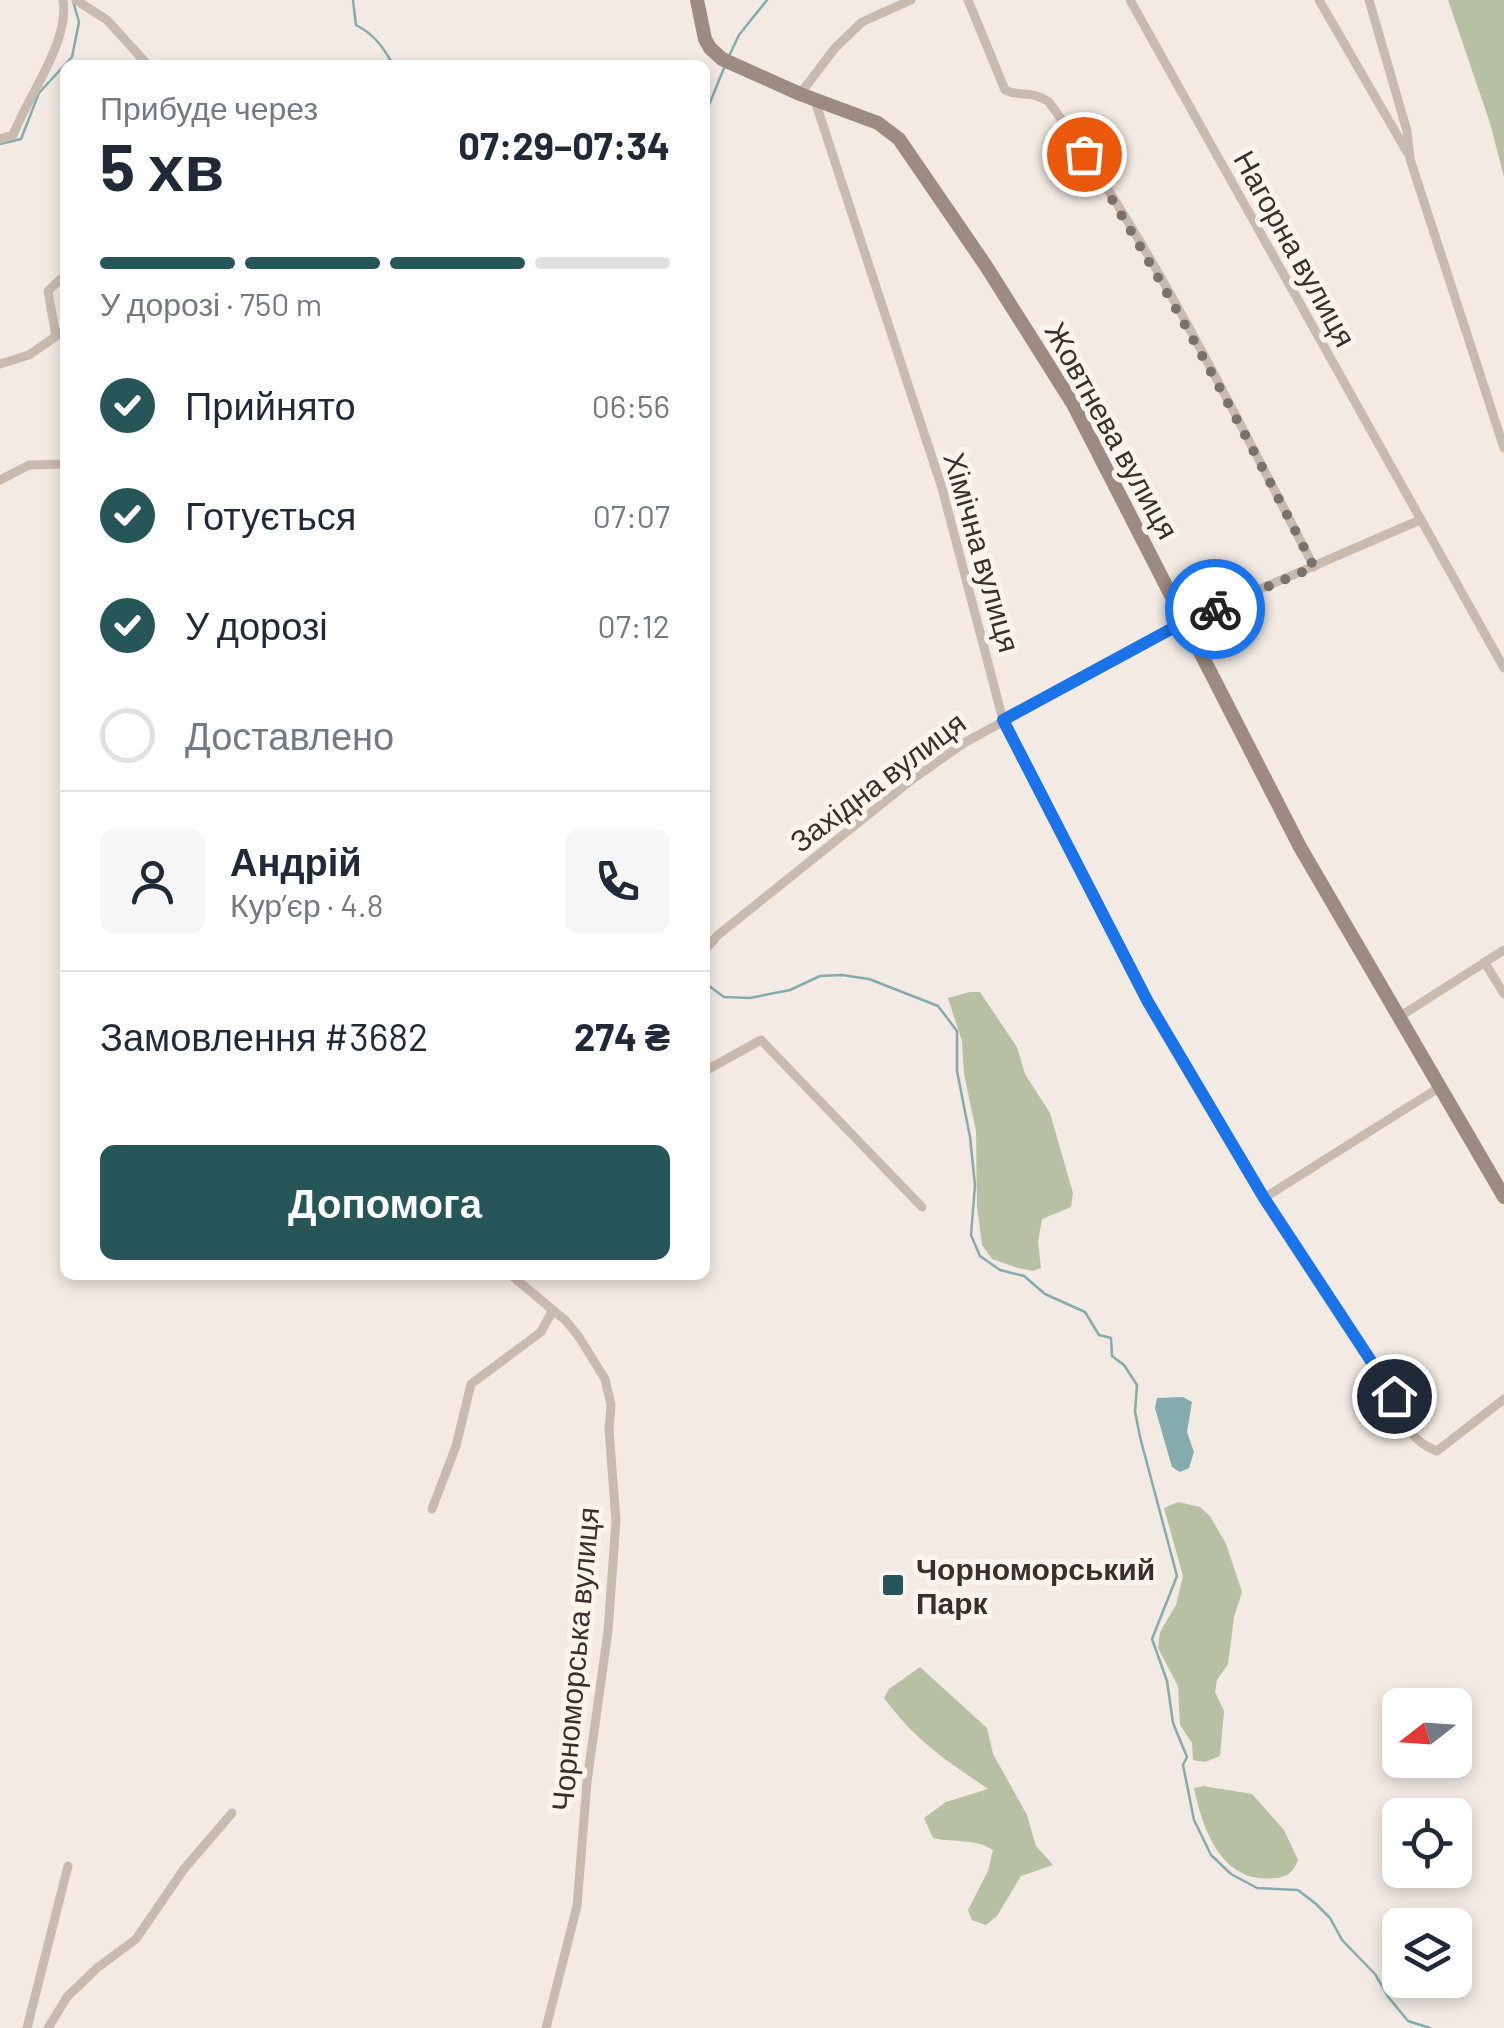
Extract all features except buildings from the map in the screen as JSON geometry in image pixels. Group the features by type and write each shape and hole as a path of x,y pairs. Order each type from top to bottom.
{"main road":[{"name":"Жовтнева вулиця","path":"697,0 705,39 728,62 878,122 900,139 986,266 1072,404 1300,847 1504,1197"}],"street":[{"path":"0,139 13,135 62,38 64,0"},
{"path":"807,96 835,48 862,22 911,0"},
{"path":"968,0 1006,90 1014,94 1028,91 1049,102 1142,248 1231,406 1314,567"},
{"name":"Нагорна вулиця","path":"1130,0 1504,668"},
{"path":"1319,0 1410,158 1504,448"},
{"path":"1370,0 1408,131 1410,158"},
{"path":"81,3 107,20 143,60"},
{"name":"Хімічна вулиця","path":"807,96 942,488 1003,720 1148,1002 1264,1198 1394,1396 1401,1417 1420,1446 1437,1452 1504,1399"},
{"path":"0,364 30,355 59,334 48,291 60,280"},
{"path":"0,480 29,465 60,464"},
{"name":"Західна вулиця","path":"710,944 914,778 1003,720 1184,622 1420,520"},
{"path":"1398,1017 1504,950"},
{"path":"1484,962 1504,994"},
{"path":"710,1068 761,1040 922,1207"},
{"path":"1264,1198 1440,1088"},
{"name":"Чорноморська вулиця","path":"517,1280 579,1337 610,1391 616,1520 608,1631 576,1906 546,2028"},
{"path":"432,1509 456,1446 471,1384 541,1332 553,1310"},
{"path":"48,2028 67,1997 136,1938 184,1869 232,1813"},
{"path":"27,2028 68,1866"}],"green space":[{"path":"1448,0 1504,0 1504,177 1490,123"},
{"path":"980,992 1017,1047 1025,1074 1050,1113 1073,1193 1071,1207 1042,1219 1038,1242 1041,1268 1033,1271 992,1259 982,1245 976,1131 964,1074 962,1041 948,998"},
{"path":"1178,1502 1200,1507 1210,1516 1226,1544 1242,1592 1234,1617 1228,1664 1217,1680 1215,1692 1224,1711 1220,1756 1205,1762 1193,1760 1192,1743 1180,1725 1178,1686 1158,1648 1160,1632 1176,1605 1183,1576 1164,1508"},
{"path":"920,1667 987,1728 993,1754 1027,1815 1036,1846 1053,1865 1021,1876 997,1916 986,1925 972,1920 968,1910 988,1871 993,1850 972,1842 933,1838 924,1818 946,1802 988,1789 920,1738 884,1698 889,1689"},
{"path":"1194,1788 1252,1794 1284,1830 1298,1860 1287,1875 1257,1878 1229,1864 1218,1852 1203,1821"}],"water":[{"path":"1183,1397 1192,1402 1187,1432 1194,1452 1189,1468 1180,1472 1172,1467 1155,1408 1157,1398"}],"waterway":[{"path":"353,0 356,25 378,42 390,60"},
{"path":"729,56 739,35 767,0"},
{"path":"69,60 79,22 73,1"},
{"path":"710,103 724,68"},
{"path":"0,144 21,139 39,93 60,70"},
{"path":"710,987 724,997 750,998 790,990 820,976 869,979 938,1006 957,1031 957,1071 975,1185 971,1235 980,1256 1000,1270 1024,1276 1045,1294 1085,1312 1099,1335 1111,1338 1112,1356 1124,1365 1137,1385 1135,1411 1140,1437 1177,1576 1152,1639 1167,1681 1173,1723 1187,1757 1183,1765 1194,1820 1211,1855 1231,1874 1257,1888 1298,1890 1316,1904 1330,1918 1342,1940 1375,1974 1408,2021 1430,2028"}],"way so far":[{"path":"1084,154 1213,374 1314,567 1215,609"}],"place":[{"name":"Чорноморський Парк","path":"893,1585"}],"route":[{"path":"1215,609 1003,720 1148,1002 1264,1198 1394,1396"}]}
